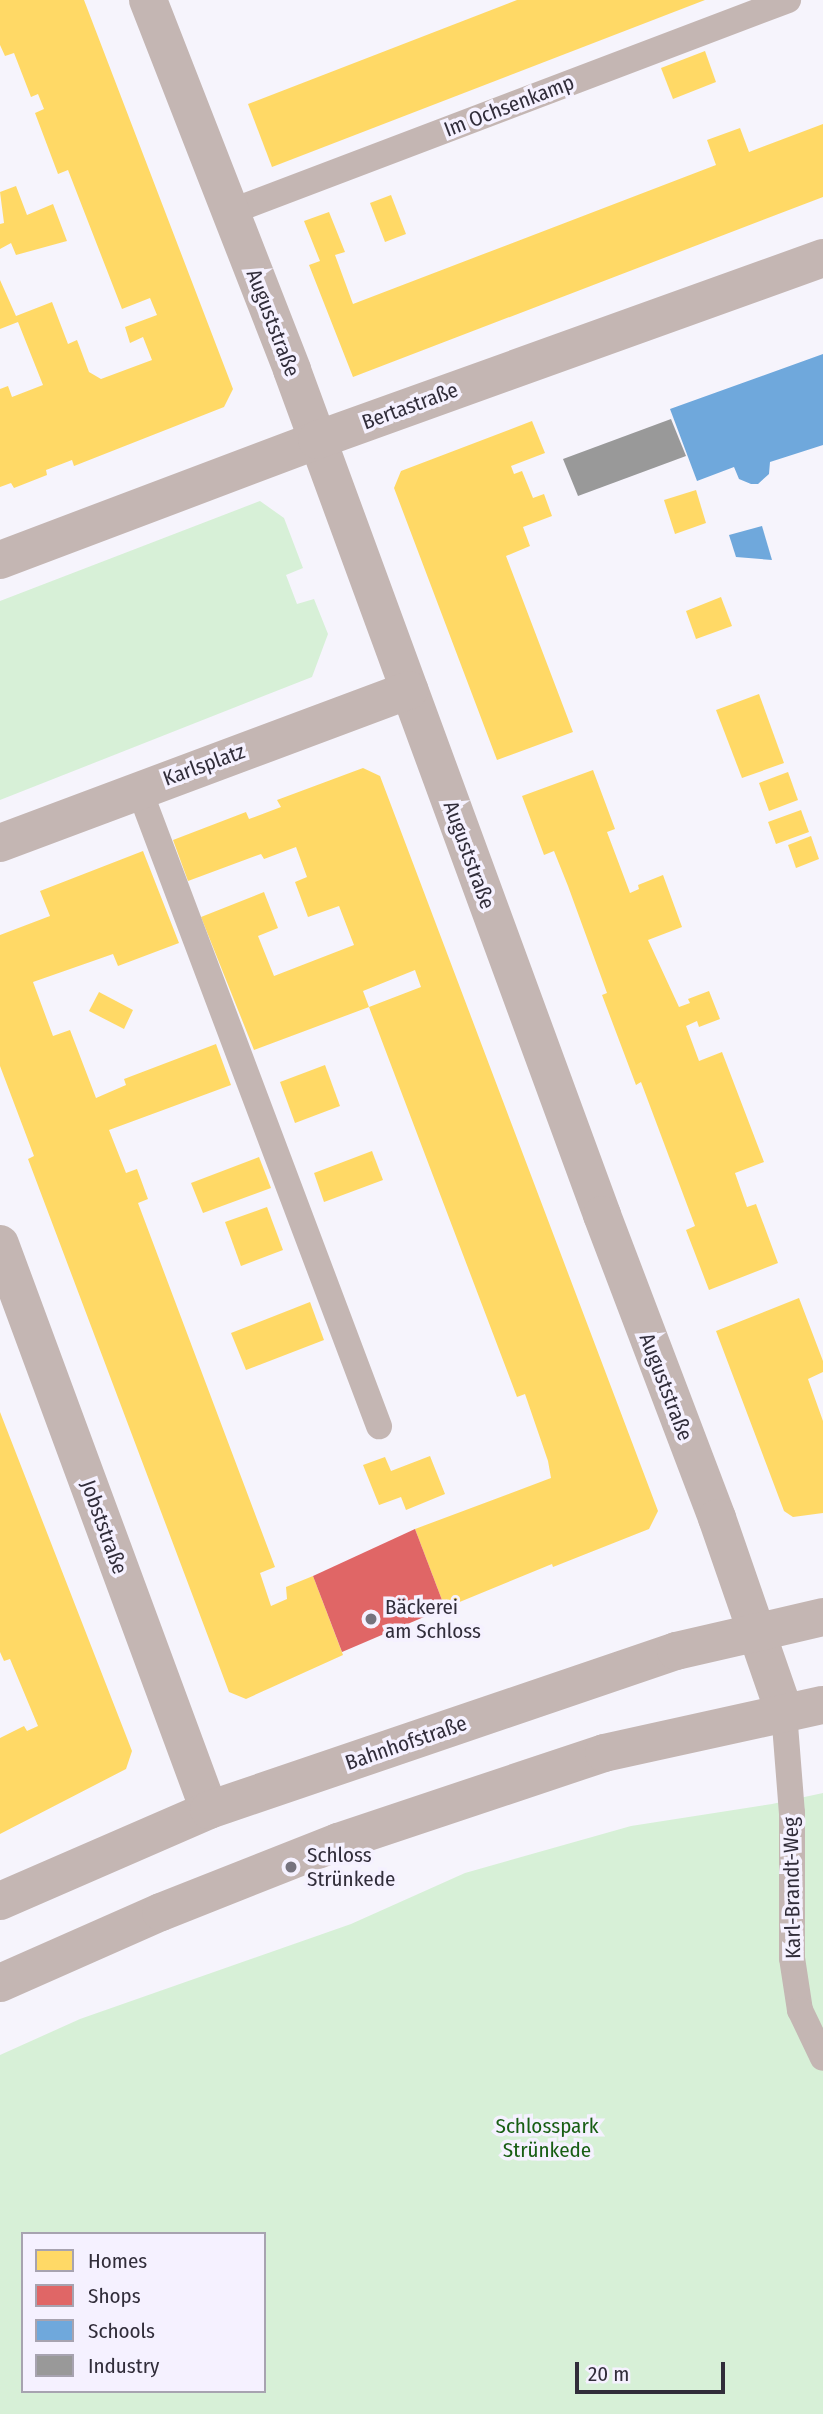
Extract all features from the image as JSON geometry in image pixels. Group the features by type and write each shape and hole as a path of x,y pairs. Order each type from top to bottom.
{"street":[{"name":"Auguststraße","path":"148,0 317,440 717,1518 784,1712"},
{"name":"Bertastraße","path":"0,560 317,440 823,258"},
{"name":"Karlsplatz","path":"0,843 409,690"},
{"name":"Jobststraße","path":"0,1244 209,1811"},
{"name":"Bahnhofstraße","path":"0,1901 209,1811 676,1651 823,1617"},
{"path":"0,1983 161,1912 338,1842 604,1753 823,1705"}],"lane":[{"name":"Im Ochsenkamp","path":"230,212 788,0"},
{"path":"139,789 379,1426"},
{"name":"Karl-Brandt-Weg","path":"784,1712 792,1812 792,1958 800,2010 823,2057"}],"green space":[{"path":"260,501 284,518 303,568 286,575 297,604 314,599 328,634 312,677 0,800 0,601"},
{"name":"Schlosspark Strünkede","path":"823,1793 823,2414 0,2414 0,2055 80,2019 351,1924 465,1873 631,1826 772,1804"}],"building: Homes":[{"path":"0,0 84,0 233,389 224,407 74,466 72,460 46,470 47,475 14,488 11,483 0,487 0,389 8,386 12,397 43,385 18,322 0,329 0,280 16,316 52,302 68,344 77,340 89,372 101,379 152,360 143,337 130,343 125,327 157,315 150,298 122,309 68,170 58,174 35,113 44,109 38,94 31,97 14,53 5,56 0,45"},
{"path":"517,0 705,0 272,167 248,104"},
{"path":"705,51 716,82 673,99 661,68"},
{"path":"823,124 823,197 353,377 309,265 320,261 304,221 329,212 345,252 335,255 353,304 716,165 707,140 740,128 749,152"},
{"path":"16,186 27,215 53,204 67,241 16,255 11,243 0,249 0,224 4,223 0,192"},
{"path":"391,195 406,234 385,242 370,203"},
{"path":"532,421 545,453 511,466 514,474 522,471 533,498 544,494 552,516 523,527 530,546 506,556 573,732 497,760 394,488 401,471"},
{"path":"696,490 706,523 675,534 664,500"},
{"path":"721,597 732,626 696,639 686,611"},
{"path":"759,694 784,763 742,778 716,710"},
{"path":"363,768 380,776 658,1511 649,1529 553,1567 552,1564 445,1608 415,1529 551,1478 548,1461 525,1394 517,1397 369,1007 254,1050 201,917 264,892 278,928 258,936 274,976 354,945 339,906 308,917 295,882 307,877 296,847 264,859 261,854 188,881 173,840 246,812 249,819 281,807 277,800","holes":["415,970 421,987 369,1007 363,991"]},
{"path":"593,770 615,829 607,832 630,893 639,889 638,885 663,875 682,927 648,940 679,1007 690,1003 688,999 709,991 720,1019 699,1027 697,1021 686,1026 699,1061 722,1052 764,1162 735,1173 747,1207 756,1204 778,1263 709,1290 686,1230 695,1226 641,1082 636,1085 602,995 607,993 568,886 554,851 544,855 522,796"},
{"path":"788,772 798,800 769,811 759,783"},
{"path":"801,810 809,832 776,844 768,822"},
{"path":"811,836 819,859 796,868 788,845"},
{"path":"143,851 179,943 118,966 113,954 33,982 53,1036 70,1030 96,1098 126,1085 124,1079 216,1044 231,1085 109,1130 126,1173 137,1169 148,1199 138,1203 275,1567 260,1573 271,1606 287,1599 286,1587 313,1576 343,1655 246,1699 229,1692 28,1159 34,1156 0,1066 0,935 50,916 40,891"},
{"path":"99,992 133,1010 124,1029 89,1011"},
{"path":"325,1065 340,1106 295,1123 280,1082"},
{"path":"372,1151 383,1180 324,1202 314,1173"},
{"path":"259,1157 271,1188 203,1213 191,1183"},
{"path":"267,1207 283,1250 241,1266 225,1222"},
{"path":"799,1298 823,1361 823,1372 808,1379 823,1421 823,1513 793,1517 784,1511 716,1331"},
{"path":"310,1302 324,1340 246,1370 231,1333"},
{"path":"0,1412 132,1751 126,1769 0,1834 0,1738 24,1726 27,1731 38,1726 10,1659 4,1661 0,1652"},
{"path":"430,1456 445,1494 406,1510 401,1497 379,1505 363,1465 385,1457 391,1471"}],"building: Shops":[{"path":"415,1529 445,1608 342,1652 313,1576"}],"building: Schools":[{"path":"823,354 823,445 770,462 769,474 758,484 739,479 734,467 697,481 670,409"},
{"path":"762,526 772,560 736,557 729,535"}],"building: Industry":[{"path":"671,419 686,456 578,496 563,459"}],"place":[{"name":"Bäckerei am Schloss","path":"371,1619"},
{"name":"Schloss Strünkede","path":"291,1867"}]}
